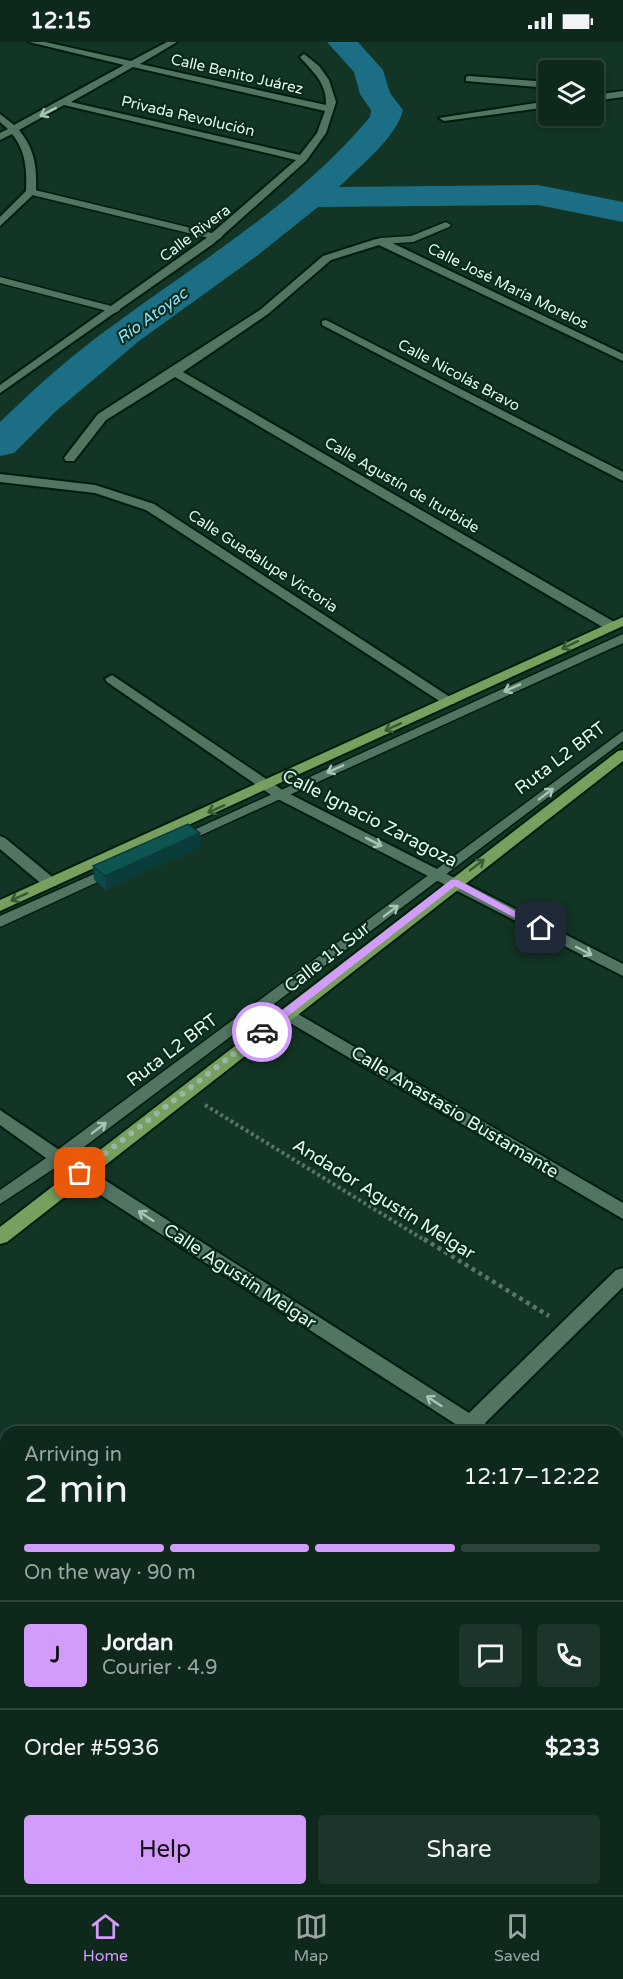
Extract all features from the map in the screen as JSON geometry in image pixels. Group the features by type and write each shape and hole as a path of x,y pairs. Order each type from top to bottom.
{"main road":[{"path":"0,906 273,790 449,701 617,624"},
{"name":"Calle 11 Sur","path":"0,1237 286,1013 447,878 623,754"}],"street":[{"name":"Calle Benito Juárez","path":"33,42 330,110"},
{"path":"0,137 66,103 173,42"},
{"path":"304,57 323,74 330,92 330,110"},
{"path":"469,79 538,84"},
{"path":"604,90 623,93"},
{"path":"604,96 623,93"},
{"name":"Privada Revolución","path":"66,103 303,159"},
{"path":"444,118 538,105"},
{"name":"Calle Rivera","path":"0,390 217,237 303,159 323,131 330,110"},
{"path":"0,117 14,129 29,151 33,164 32,192 0,223"},
{"path":"70,458 102,417 175,372 264,312 327,258 380,241"},
{"name":"Calle José María Morelos","path":"380,241 623,358"},
{"name":"Calle Nicolás Bravo","path":"326,323 623,477"},
{"name":"Calle Agustín de Iturbide","path":"175,372 617,624"},
{"name":"Calle Guadalupe Victoria","path":"0,478 45,481 99,489 128,497 150,507 449,701"},
{"name":"Calle Ignacio Zaragoza","path":"112,679 273,790 623,971"},
{"path":"0,840 50,883"},
{"name":"Calle Anastasio Bustamante","path":"286,1013 623,1212"},
{"name":"Calle Agustín Melgar","path":"0,1116 80,1173 466,1426"},
{"path":"476,1426 623,1275"}],"lane":[{"path":"32,192 217,237"},
{"path":"380,241 413,239 446,225"},
{"path":"0,280 115,310"},
{"path":"0,922 273,790 623,638"},
{"name":"Ruta L2 BRT","path":"0,1198 447,878 623,735"}],"path":[{"name":"Andador Agustín Melgar","path":"184,1092 570,1329"}],"building":[{"path":"188,824 200,833 105,876 93,866"}],"waterway":[{"name":"Río Atoyac","path":"310,197 367,141 385,119 387,110 375,94 368,70 342,42"},
{"name":"Río Atoyac","path":"310,197 538,195 623,212"},
{"name":"Río Atoyac","path":"0,444 41,404 126,333 246,248 310,197"}],"way so far":[{"path":"80,1173 262,1032"}],"route":[{"path":"262,1032 454,882 541,928"}]}
